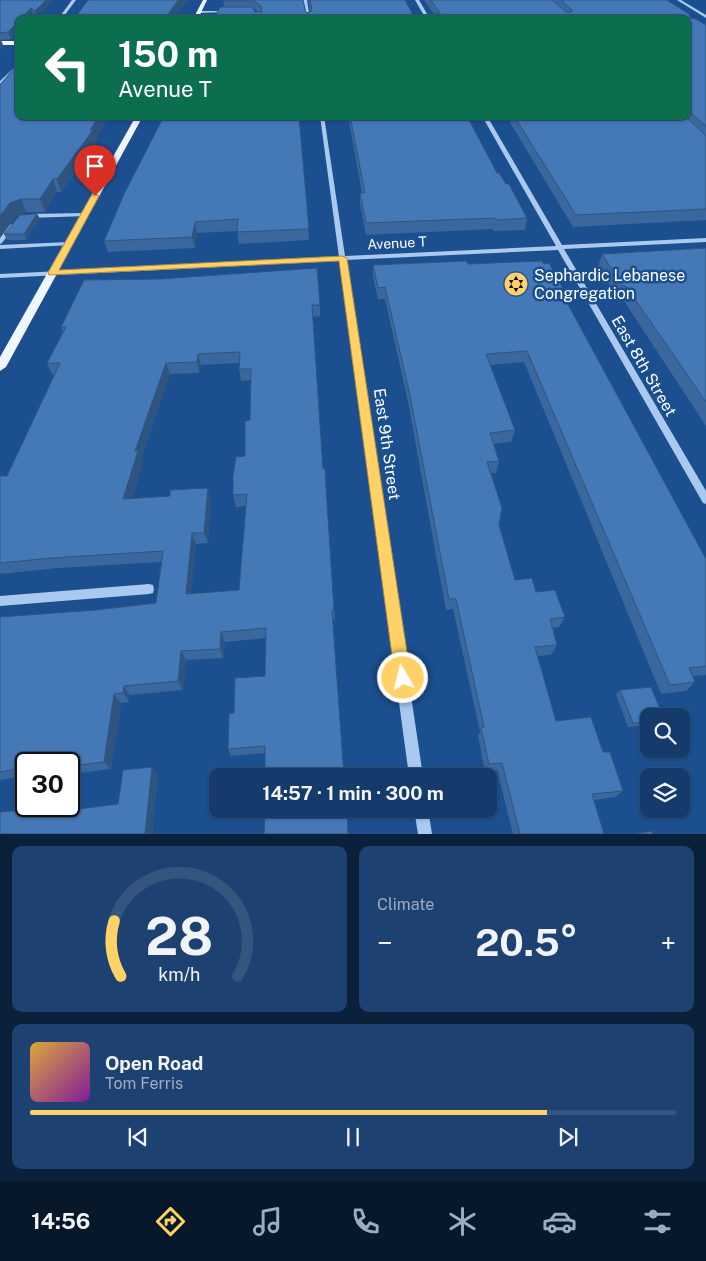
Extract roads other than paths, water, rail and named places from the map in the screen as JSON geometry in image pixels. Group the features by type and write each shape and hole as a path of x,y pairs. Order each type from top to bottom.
{"main road":[{"path":"197,15 205,0"},
{"path":"0,44 15,43"},
{"path":"0,367 138,120"}],"street":[{"path":"63,15 74,0"},
{"path":"305,0 307,15"},
{"path":"417,0 426,15"},
{"path":"678,0 706,17"},
{"path":"199,12 234,12"},
{"path":"0,83 15,69"},
{"name":"East 9th Street","path":"323,120 415,768"},
{"name":"East 8th Street","path":"486,120 706,500"},
{"path":"0,242 19,218 26,216 85,215"},
{"name":"Avenue T","path":"0,276 706,240"},
{"path":"0,247 69,244"},
{"path":"0,601 149,589"},
{"path":"422,818 425,834"}],"place":[{"name":"Sephardic Lebanese Congregation","path":"516,284"}]}
